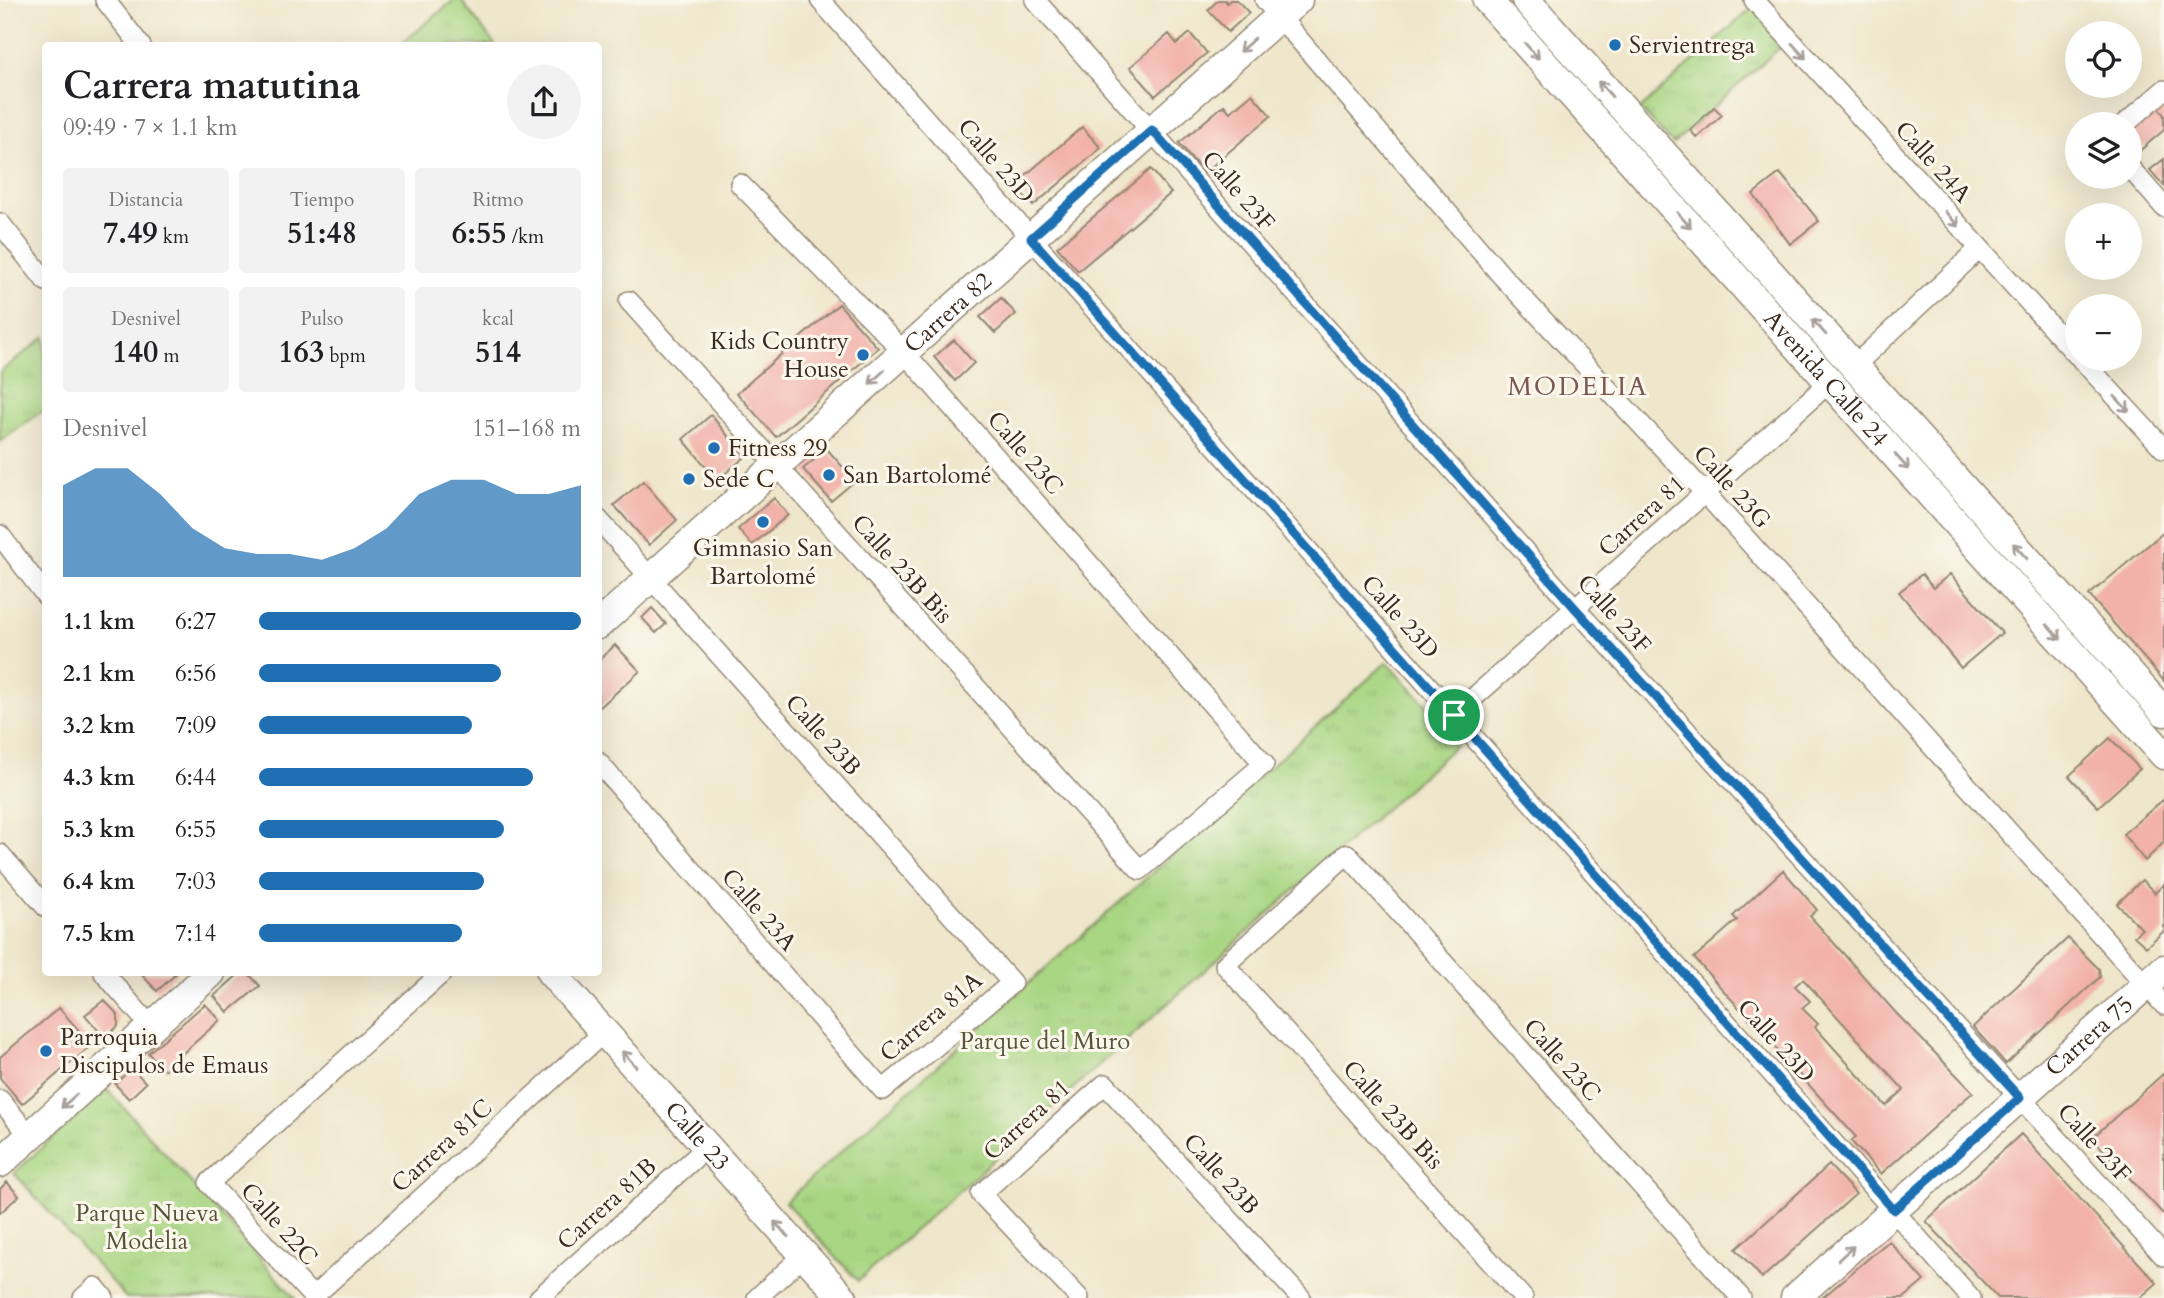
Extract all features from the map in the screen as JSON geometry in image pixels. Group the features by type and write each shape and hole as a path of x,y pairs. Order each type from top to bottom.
{"street":[{"path":"105,0 138,42"},
{"name":"Calle 23D","path":"820,0 1971,1298"},
{"name":"Calle 23F","path":"1035,0 1575,608 2164,1256"},
{"name":"Avenida Calle 24","path":"1487,0 2164,755"},
{"name":"Avenida Calle 24","path":"1526,0 2164,712"},
{"name":"Calle 24A","path":"1754,0 2065,342"},
{"name":"Carrera 82","path":"602,621 1152,130 1281,5"},
{"name":"Calle 23G","path":"1281,5 1502,276 2158,987"},
{"path":"2139,112 2164,90"},
{"path":"2142,182 2164,207"},
{"name":"Calle 23C","path":"740,184 904,352 1264,764 1140,870"},
{"path":"0,223 42,276"},
{"path":"1854,366 1979,248"},
{"name":"Calle 23B Bis","path":"629,301 1140,870"},
{"name":"Calle 24A","path":"2092,371 2164,449"},
{"name":"Carrera 81","path":"1454,715 1830,383"},
{"name":"Calle 23B","path":"602,523 1012,983"},
{"path":"0,535 42,591"},
{"name":"Calle 23A","path":"602,767 883,1090"},
{"name":"Calle 23C","path":"1225,965 1347,854 1741,1298"},
{"path":"0,855 42,902"},
{"name":"Calle 23B Bis","path":"1225,965 1523,1298"},
{"path":"107,976 151,1027"},
{"path":"0,1163 208,976"},
{"name":"Calle 22C","path":"313,1297 209,1183 439,976"},
{"name":"Calle 23","path":"554,976 843,1298"},
{"name":"Carrera 81A","path":"883,1090 1012,983"},
{"name":"Carrera 75","path":"1795,1298 2020,1098 2158,987"},
{"name":"Carrera 81C","path":"313,1297 604,1032"},
{"name":"Carrera 81","path":"1079,1298 981,1194 1105,1084"},
{"name":"Calle 23B","path":"1105,1084 1301,1298"},
{"path":"0,1100 30,1136"},
{"name":"Carrera 81B","path":"539,1298 707,1147"},
{"path":"757,1298 804,1255"}],"green space":[{"path":"454,0 461,0 493,42 404,42"},
{"path":"1754,6 1786,42 1673,144 1640,109"},
{"path":"42,339 42,411 0,442 0,372"},
{"name":"Parque del Muro","path":"1387,662 1460,742 858,1281 785,1202"},
{"name":"Parque Nueva Modelia","path":"107,1089 295,1298 126,1298 14,1173"}],"building":[{"path":"1218,0 1225,0 1227,3 1237,0 1249,13 1228,32 1208,10"},
{"path":"1190,33 1207,53 1155,96 1130,67 1169,34 1177,44"},
{"path":"1252,94 1271,116 1204,173 1179,143 1224,105 1230,112"},
{"path":"1714,107 1722,115 1697,138 1690,130"},
{"path":"2158,107 2164,115 2164,130 2142,149 2142,121"},
{"path":"1082,127 1101,148 1033,206 1014,185"},
{"path":"2164,159 2164,186 2150,170"},
{"path":"1151,169 1171,193 1078,271 1057,247"},
{"path":"1780,173 1819,221 1790,244 1753,194"},
{"path":"1001,298 1016,314 995,333 980,317"},
{"name":"Kids Country House","path":"839,304 878,348 776,437 737,393"},
{"path":"954,340 974,363 955,381 934,357"},
{"name":"Fitness 29","path":"711,415 745,457 717,480 683,439"},
{"name":"San Bartolomé","path":"827,449 855,481 831,501 803,469"},
{"path":"643,481 677,520 649,545 614,505"},
{"name":"Gimnasio San Bartolomé","path":"774,498 788,515 752,545 738,529"},
{"path":"2164,532 2164,681 2089,595"},
{"path":"1922,574 1933,588 1950,574 2002,633 1961,668 1899,592"},
{"path":"652,608 666,624 656,633 642,618"},
{"path":"615,645 640,671 602,705 602,657"},
{"path":"2110,738 2140,769 2098,807 2069,776"},
{"path":"2164,799 2164,842 2145,861 2123,834"},
{"path":"1783,870 1817,910 1810,916 1895,1012 1973,1092 1881,1174 1851,1141 1856,1137 1694,958 1737,920 1733,916","holes":["1803,979 1904,1090 1886,1106 1815,1027 1818,1024 1802,1008 1810,1001 1795,986"]},
{"path":"2142,880 2155,893 2164,884 2164,931 2146,947 2134,936 2142,929 2117,904"},
{"path":"2068,938 2099,969 2100,977 2006,1064 1973,1027"},
{"path":"143,976 174,976 157,991"},
{"path":"237,976 251,976 260,986 228,1012 214,996"},
{"path":"104,1000 118,1015 118,1026 105,1038 85,1015"},
{"path":"205,1004 220,1020 164,1070 148,1053"},
{"name":"Parroquia Discipulos de Emaus","path":"59,1008 92,1045 22,1104 0,1078 0,1057"},
{"path":"132,1068 146,1083 129,1099 115,1084"},
{"path":"2164,1073 2164,1215 2092,1138"},
{"path":"2021,1134 2157,1283 2140,1298 1998,1298 1926,1221"},
{"path":"1829,1165 1856,1194 1762,1278 1736,1249"},
{"path":"7,1182 19,1196 0,1213 0,1189"},
{"path":"1889,1241 1924,1281 1904,1298 1822,1298"}],"place":[{"name":"Servientrega","path":"1615,45"},
{"name":"Kids Country House","path":"863,355"},
{"name":"Fitness 29","path":"714,448"},
{"name":"San Bartolomé","path":"829,475"},
{"name":"Sede C","path":"689,479"},
{"name":"Gimnasio San Bartolomé","path":"763,522"},
{"name":"Parroquia Discipulos de Emaus","path":"46,1051"}],"district":[{"name":"MODELIA","path":"1578,386"}],"route":[{"path":"1152,130 1575,608 2020,1098 1894,1210 1454,715 1031,238 1152,130"}]}
